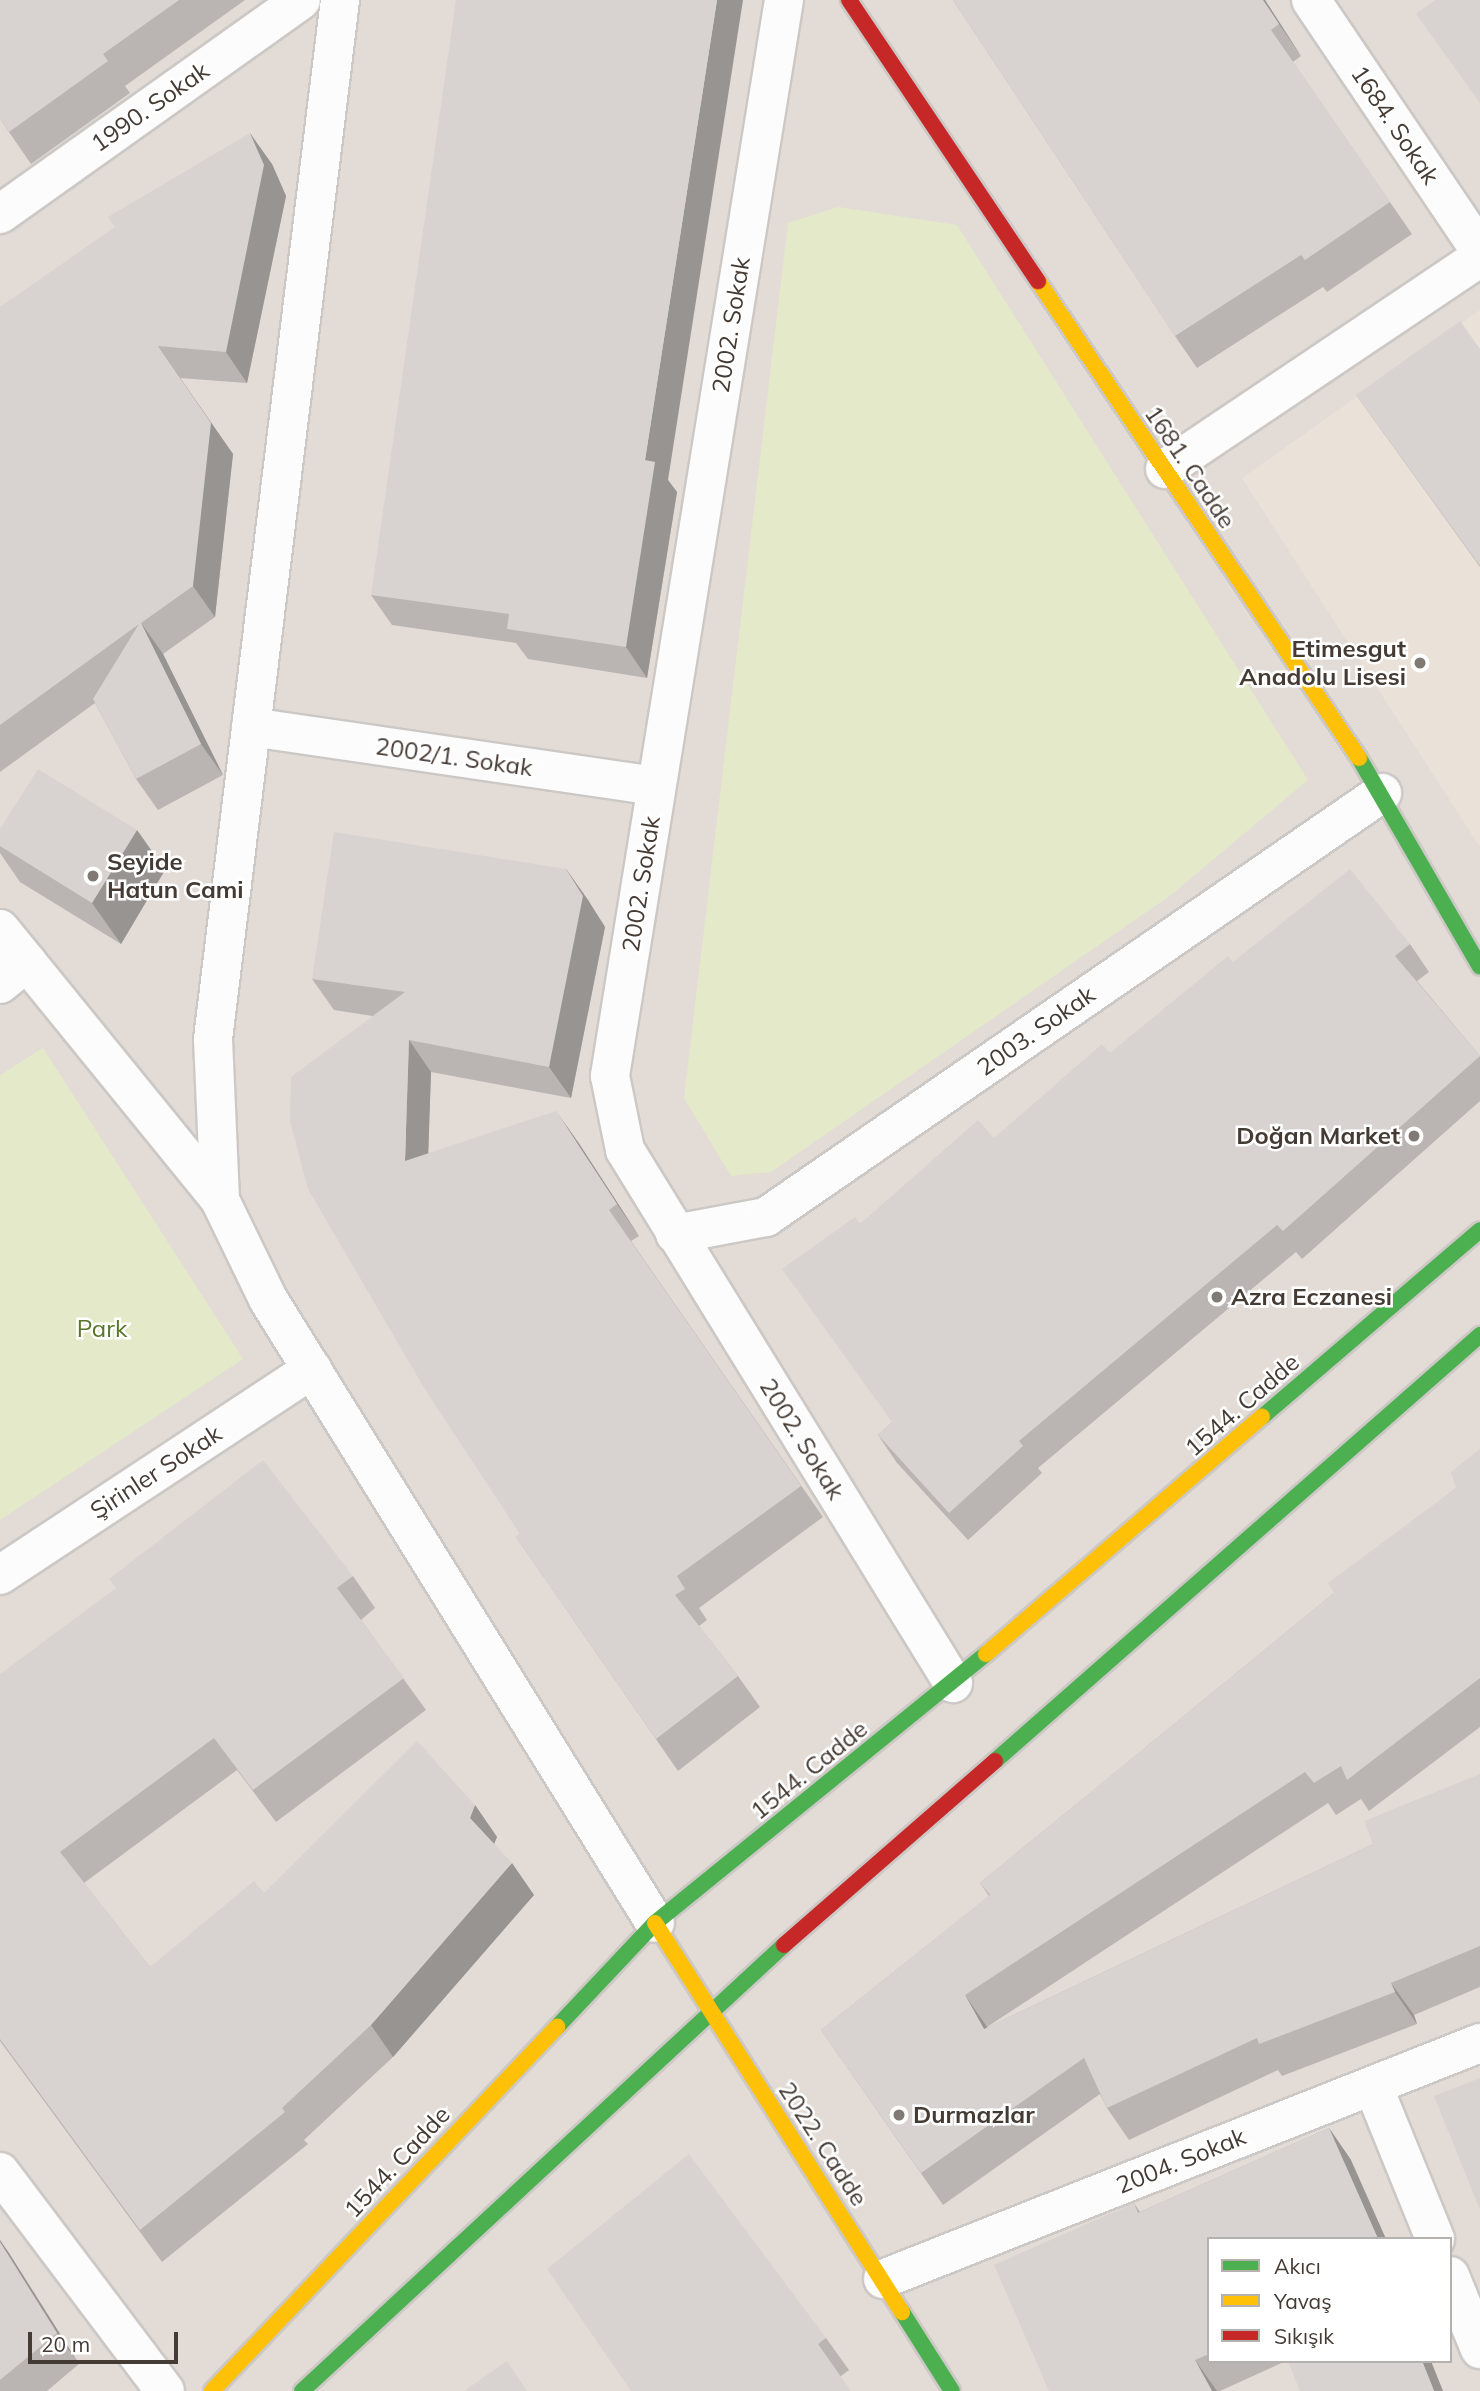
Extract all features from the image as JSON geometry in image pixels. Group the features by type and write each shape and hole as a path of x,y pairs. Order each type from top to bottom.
{"main road":[{"name":"1681. Cadde","path":"849,0 1382,793 1480,967"},
{"name":"1544. Cadde","path":"212,2391 654,1923 953,1683 1480,1230"},
{"path":"318,2385 710,2010 1480,1335"},
{"name":"2022. Cadde","path":"654,1923 953,2391"}],"street":[{"name":"1990. Sokak","path":"0,214 301,0"},
{"path":"220,1200 213,1039 340,0"},
{"name":"2002. Sokak","path":"783,0 610,1076 625,1150 953,1683"},
{"name":"1684. Sokak","path":"1311,0 1480,251"},
{"path":"1164,469 1480,257"},
{"name":"2002/1. Sokak","path":"251,727 656,786"},
{"name":"2003. Sokak","path":"675,1234 766,1217 1382,793"},
{"path":"0,929 13,973 220,1200 268,1299 654,1923"},
{"name":"Şirinler Sokak","path":"0,1575 312,1369"},
{"name":"2004. Sokak","path":"883,2279 1480,2043"},
{"path":"1373,2085 1434,2237"},
{"path":"0,2172 165,2391"},
{"path":"1452,2281 1480,2349"}],"shaded area":[{"path":"0,0 1480,0 1480,2391 0,2391"},
{"name":"Etimesgut Anadolu Lisesi","path":"1480,310 1480,847 1242,478"}],"green space":[{"path":"838,207 957,225 1308,780 1171,895 771,1172 731,1176 684,1098 788,223"},
{"name":"Park","path":"43,1048 243,1359 0,1520 0,1075"}],"building":[{"path":"0,0 179,0 103,54 108,61 9,132 0,119"},
{"path":"456,0 717,0 645,460 655,462 626,647 507,629 509,614 371,595"},
{"path":"953,0 1263,0 1279,24 1271,30 1390,202 1305,260 1301,255 1175,336"},
{"path":"1435,0 1480,0 1480,103 1416,14"},
{"path":"250,133 264,165 226,352 158,346 211,423 193,586 141,623 201,744 136,779 93,699 139,624 0,725 0,307 115,227 108,217"},
{"path":"1460,321 1480,349 1480,566 1356,395"},
{"path":"38,769 137,830 92,903 0,846 0,829"},
{"path":"334,832 566,869 583,896 549,1067 409,1040 405,1161 556,1111 617,1204 609,1210 801,1486 677,1576 685,1589 675,1595 738,1676 656,1739 516,1537 520,1534 426,1391 308,1189 290,1121 291,1077 405,992 312,979"},
{"path":"1350,869 1410,944 1395,956 1480,1056 1283,1231 1277,1225 1019,1441 1023,1446 949,1513 878,1435 892,1422 782,1269 855,1217 860,1224 978,1120 994,1138 1102,1044 1110,1053 1228,956 1233,962"},
{"path":"1480,1449 1480,1678 1347,1780 1341,1766 1314,1783 1305,1772 965,1995 984,2029 1373,1844 1364,1821 1480,1774 1480,1946 1391,1983 1395,1992 1259,2044 1257,2038 1107,2108 1084,2058 921,2173 821,2030 990,1895 980,1883 1334,1593 1328,1583 1456,1488 1451,1472"},
{"path":"263,1460 353,1576 337,1588 404,1678 253,1790 214,1738 60,1852 150,1967 254,1881 264,1893 417,1741 475,1805 470,1818 512,1863 371,2025 282,2108 285,2112 140,2230 0,2039 0,1674 116,1588 109,1579"},
{"path":"1480,2078 1480,2210 1434,2096"},
{"path":"1329,2128 1377,2237 1207,2237 1207,2355 1195,2360 1212,2391 1049,2391 994,2265 1134,2203 1138,2213"},
{"path":"689,2154 826,2338 818,2344 851,2391 631,2391 547,2269"},
{"path":"0,2242 57,2333 0,2380"},
{"path":"507,2361 527,2391 464,2391"},
{"path":"1289,2363 1423,2363 1434,2391 1300,2391"}],"traffic: fast":[{"path":"1359,758 1480,967"},
{"path":"1262,1417 1480,1230"},
{"path":"995,1761 1480,1335"},
{"path":"557,2027 655,1923 986,1654"},
{"path":"302,2391 784,1945"},
{"path":"902,2312 952,2391"}],"traffic: slow":[{"path":"1038,281 1359,758"},
{"path":"986,1654 1262,1417"},
{"path":"655,1923 902,2312"},
{"path":"212,2391 557,2027"}],"traffic: jam":[{"path":"849,0 1038,281"},
{"path":"784,1945 995,1761"}],"place":[{"name":"Etimesgut Anadolu Lisesi","path":"1420,663"},
{"name":"Seyide Hatun Cami","path":"93,876"},
{"name":"Doğan Market","path":"1414,1136"},
{"name":"Azra Eczanesi","path":"1217,1297"},
{"name":"Durmazlar","path":"899,2115"}]}
